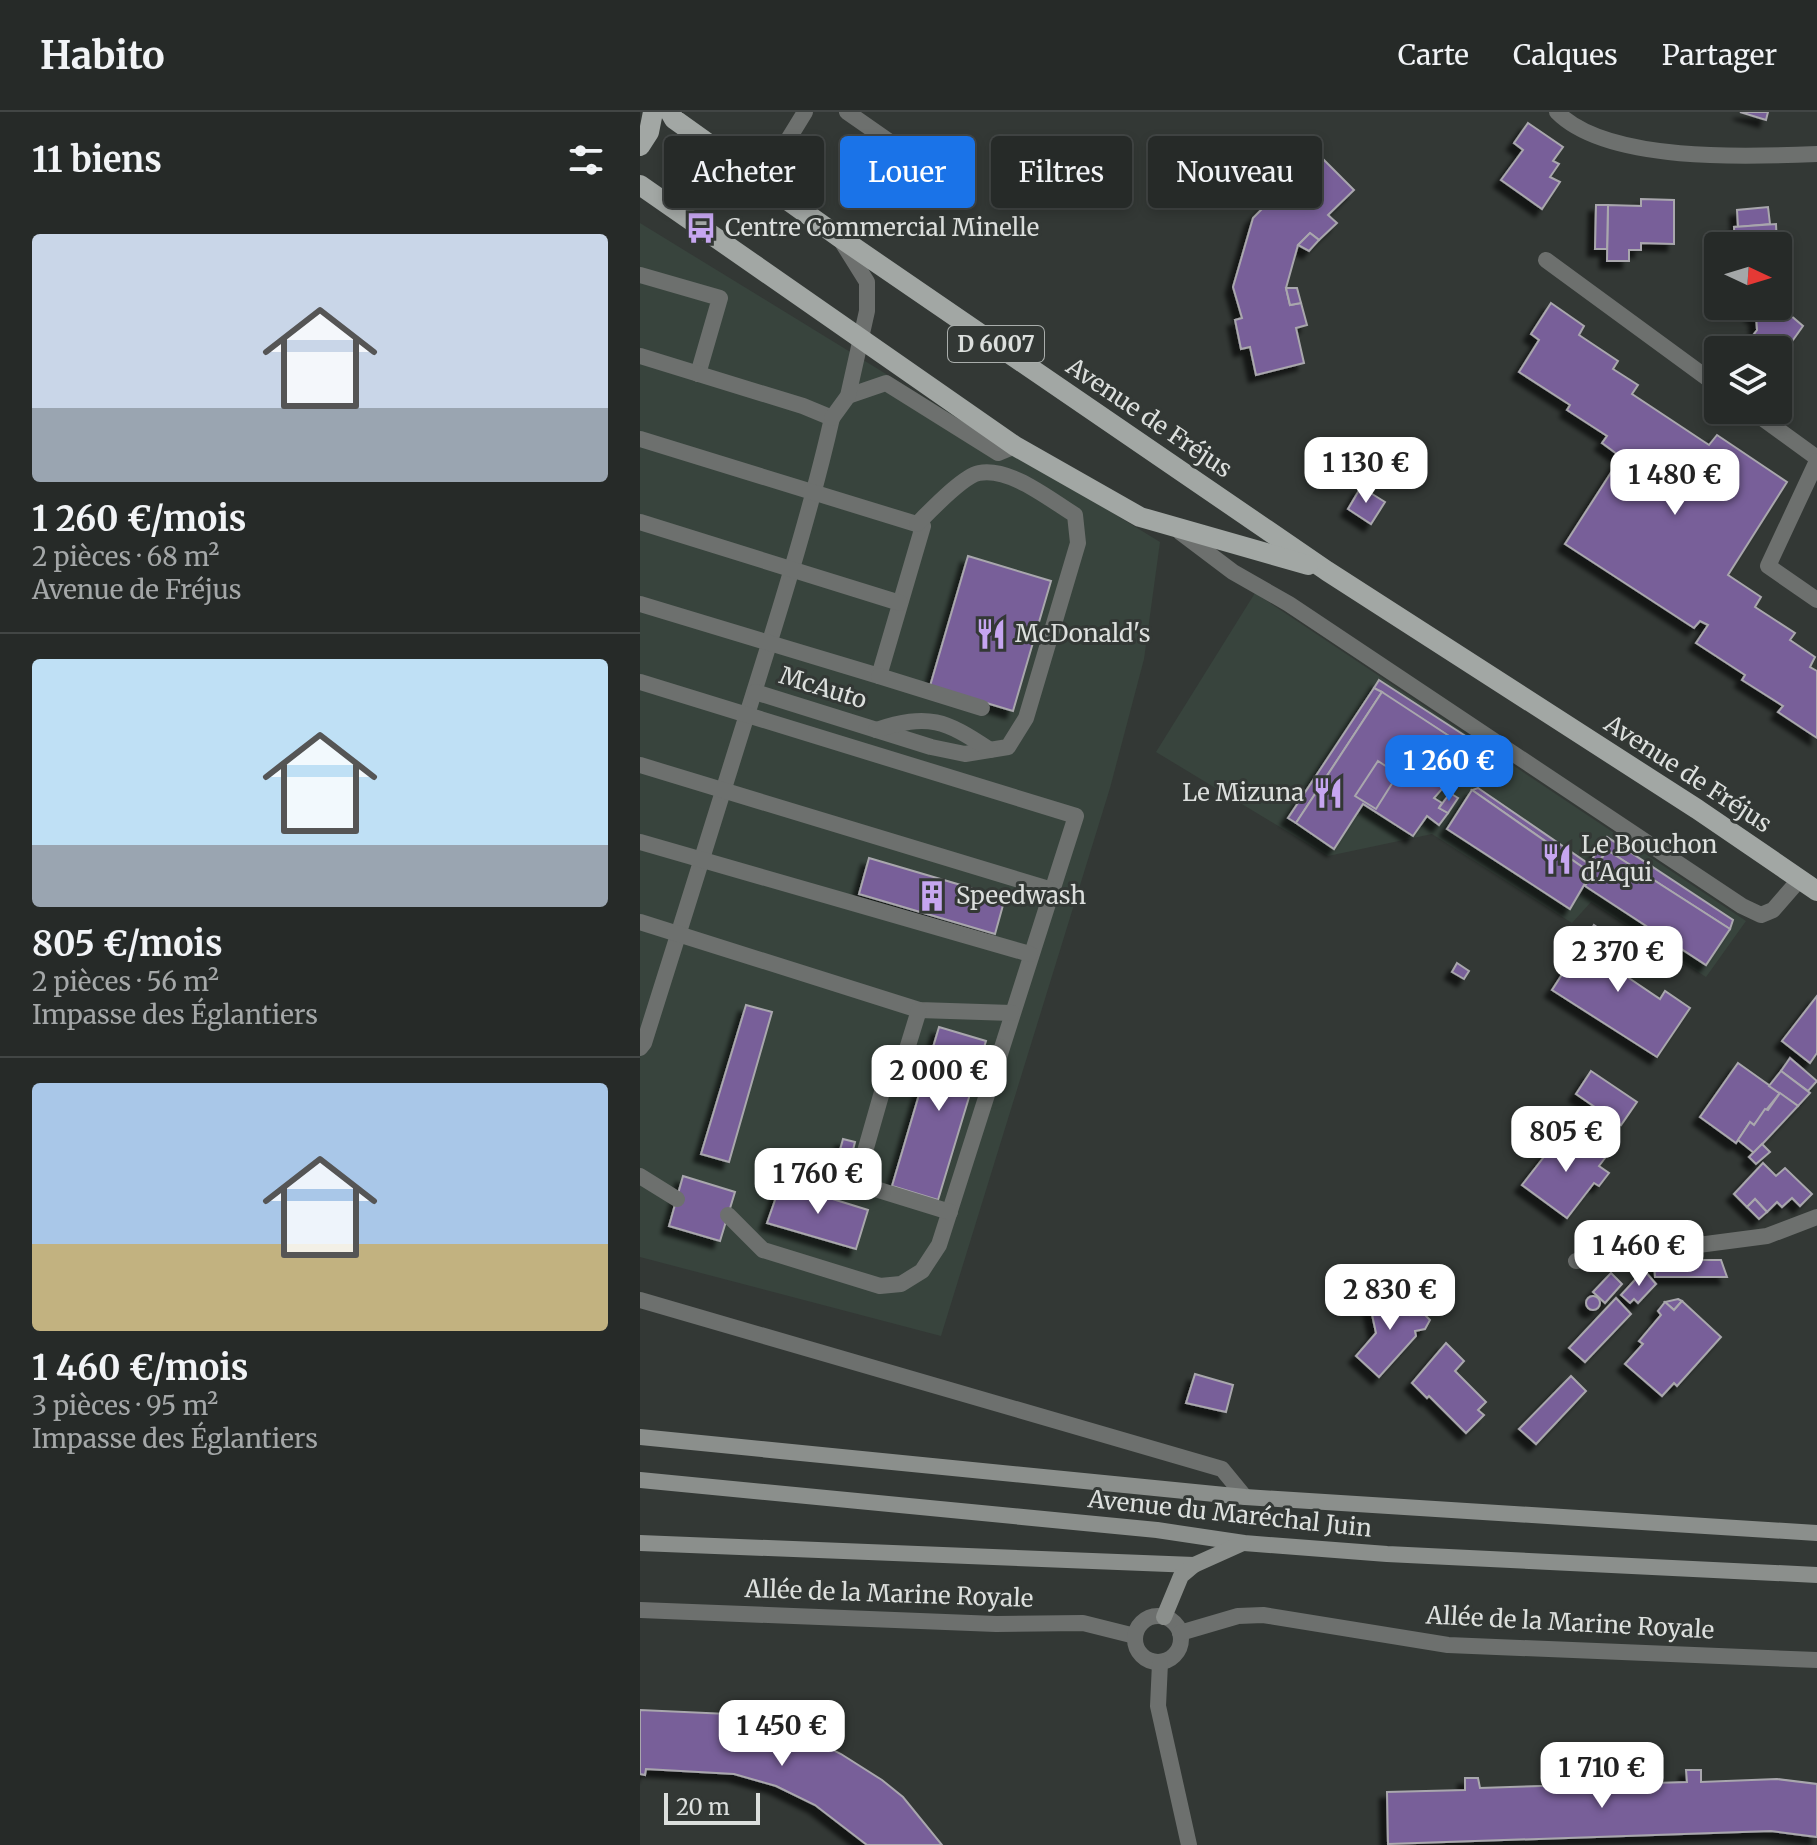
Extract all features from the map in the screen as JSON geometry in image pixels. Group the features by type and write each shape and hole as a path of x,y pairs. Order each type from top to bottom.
{"main road":[{"path":"640,146 649,132 653,112"},
{"name":"Avenue de Fréjus","path":"670,112 674,119 698,136"},
{"name":"Avenue de Fréjus","path":"640,185 1015,446 1140,517 1327,571"},
{"name":"Avenue de Fréjus","path":"798,208 1327,571 1671,792 1808,885"},
{"name":"Avenue du Maréchal Juin","path":"640,1437 1245,1497 1817,1533"},
{"name":"Avenue du Maréchal Juin","path":"640,1480 1157,1530 1244,1543 1387,1554 1817,1575"},
{"path":"640,1543 1194,1565"},
{"path":"1164,1617 1181,1576 1194,1565 1244,1543"}],"street":[{"path":"790,136 805,112"},
{"path":"847,112 881,136"},
{"path":"1557,112 1565,121 1603,140 1667,154 1817,154"},
{"path":"641,1049 647,1010 679,933 793,569 815,494 832,418 848,396 867,311 867,282 839,237"},
{"path":"1546,260 1704,376"},
{"path":"640,275 720,298 698,374"},
{"path":"640,356 803,406 832,418"},
{"path":"848,396 886,383 998,453 1015,446"},
{"path":"1769,424 1817,460 1768,566 1817,600"},
{"path":"640,439 923,526 879,676"},
{"path":"917,524 945,497 978,473 1007,474 1075,515 1078,543 1026,718 1008,747 990,750"},
{"path":"640,522 900,603"},
{"path":"1172,526 1233,572 1315,620 1742,906 1761,915 1808,885"},
{"path":"640,604 982,708"},
{"path":"640,682 1076,816 939,1245 922,1271 901,1284 880,1286 763,1250 728,1215"},
{"name":"McAuto","path":"755,692 931,747 965,754 990,750"},
{"name":"McAuto","path":"876,730 905,721 937,721 962,731 990,750"},
{"path":"640,765 1052,890"},
{"path":"640,842 1030,954"},
{"path":"640,922 919,1010 1012,1013"},
{"path":"856,1183 888,1071 907,1049 919,1010"},
{"path":"791,1163 950,1212"},
{"path":"640,1176 677,1199"},
{"path":"1576,1261 1767,1236 1817,1217"},
{"path":"640,1300 1222,1469 1245,1497"},
{"name":"Allée de la Marine Royale","path":"640,1610 996,1624 1083,1623 1135,1636"},
{"name":"Allée de la Marine Royale","path":"1180,1633 1238,1616 1263,1615 1448,1645 1817,1660"},
{"path":"1149,1618 1171,1620 1180,1633 1177,1653 1160,1663 1141,1656 1135,1643 1142,1623 1149,1618"},
{"path":"1160,1663 1158,1706 1189,1845"}],"shaded area":[{"path":"640,223 1160,542 1144,659 1110,788 941,1336 640,1257"},
{"path":"1255,593 1746,921 1706,977 1591,902 1572,923 1432,834 1328,856 1156,752"}],"building":[{"path":"1740,112 1768,112 1766,120"},
{"path":"1528,123 1563,147 1553,161 1559,164 1550,177 1560,182 1542,209 1501,180 1523,150 1514,143"},
{"path":"1322,158 1354,190 1328,215 1337,223 1319,240 1310,233 1298,245 1286,288 1290,305 1301,303 1307,325 1296,328 1304,363 1256,375 1250,347 1241,349 1235,320 1242,318 1233,287 1253,218 1263,208 1322,208"},
{"path":"1641,199 1674,200 1674,244 1641,243 1641,250 1629,250 1629,261 1607,261 1608,205 1641,206"},
{"path":"1596,205 1608,205 1607,249 1595,249"},
{"path":"1768,207 1770,224 1738,227 1737,210"},
{"path":"1776,224 1776,232 1734,232 1734,227"},
{"path":"1310,233 1319,240 1309,251 1298,245"},
{"path":"1286,288 1297,288 1301,303 1290,305"},
{"path":"1551,303 1584,326 1579,335 1618,361 1613,369 1638,385 1632,394 1709,445 1717,435 1787,482 1728,575 1761,597 1755,607 1795,633 1790,640 1815,657 1810,667 1817,671 1817,738 1778,712 1783,706 1742,680 1745,675 1696,643 1708,625 1700,621 1694,628 1565,544 1621,457 1602,443 1607,436 1567,410 1570,405 1519,372 1539,340 1531,334"},
{"path":"1792,317 1803,326 1792,341 1792,336 1752,336 1757,330 1756,320 1792,320"},
{"path":"1361,487 1385,502 1371,524 1348,509"},
{"name":"McDonald's","path":"968,556 1051,581 1013,711 930,686"},
{"path":"1379,680 1481,746 1462,777 1456,773 1469,749 1374,688"},
{"path":"1374,688 1382,692 1296,823 1288,818"},
{"path":"1382,692 1469,749 1456,773 1434,798 1442,803 1439,808 1448,813 1439,825 1427,816 1413,836 1363,804 1334,849 1296,823"},
{"path":"1378,761 1398,774 1376,809 1355,796"},
{"path":"1478,788 1589,864 1607,837 1733,920 1730,929 1607,850 1591,873 1472,790"},
{"path":"1472,790 1591,873 1570,909 1447,829"},
{"path":"1450,793 1458,798 1448,813 1439,808"},
{"path":"1607,850 1730,929 1706,965 1585,886"},
{"name":"Speedwash","path":"869,858 1005,898 995,934 859,894"},
{"path":"1594,925 1629,949 1622,959 1629,964 1623,974 1660,999 1665,991 1690,1008 1657,1057 1552,990"},
{"path":"1457,963 1469,971 1464,979 1452,972"},
{"path":"1817,996 1817,1053 1810,1063 1782,1041"},
{"path":"746,1005 772,1012 729,1162 701,1154"},
{"path":"939,1027 986,1041 938,1200 892,1186"},
{"path":"1790,1058 1817,1081 1808,1091 1781,1071"},
{"path":"1738,1063 1780,1093 1754,1125 1750,1122 1736,1143 1700,1117"},
{"path":"1591,1071 1637,1102 1621,1125 1576,1094"},
{"path":"1781,1071 1810,1093 1798,1106 1769,1086"},
{"path":"1780,1093 1798,1106 1754,1153 1738,1140 1750,1122 1754,1125"},
{"path":"1565,1130 1605,1158 1599,1166 1609,1173 1599,1186 1594,1183 1567,1218 1522,1185"},
{"path":"843,1139 855,1142 852,1154 840,1150"},
{"path":"1762,1144 1770,1152 1756,1164 1749,1157"},
{"path":"1763,1163 1776,1176 1785,1168 1812,1194 1800,1206 1792,1198 1782,1207 1777,1202 1767,1212 1755,1199 1747,1207 1734,1194"},
{"path":"683,1176 735,1192 720,1241 669,1226"},
{"path":"781,1183 868,1210 856,1249 767,1223"},
{"path":"1755,1199 1767,1212 1759,1219 1747,1207"},
{"path":"1654,1260 1721,1260 1727,1277 1655,1277"},
{"path":"1644,1270 1656,1284 1638,1303 1634,1299 1630,1303 1621,1295"},
{"path":"1611,1273 1622,1284 1605,1303 1593,1292"},
{"path":"1368,1296 1407,1297 1410,1315 1422,1312 1430,1320 1425,1329 1415,1331 1416,1336 1379,1377 1356,1356 1376,1333"},
{"path":"1593,1296 1600,1303 1593,1310 1586,1303"},
{"path":"1616,1298 1631,1314 1585,1362 1569,1348"},
{"path":"1682,1301 1674,1310 1665,1302"},
{"path":"1682,1301 1721,1337 1677,1386 1674,1383 1662,1396 1625,1364 1643,1344 1639,1341 1661,1315 1658,1311 1665,1302 1674,1310"},
{"path":"1446,1343 1464,1361 1455,1371 1486,1402 1478,1410 1484,1415 1466,1433 1412,1383"},
{"path":"1195,1374 1233,1385 1226,1412 1186,1403"},
{"path":"1571,1376 1586,1391 1536,1444 1519,1429"},
{"path":"729,1706 764,1712 806,1728 804,1735 841,1754 903,1797 942,1845 867,1845 815,1805 776,1786 734,1774 646,1769 645,1775 640,1774 640,1710 728,1714"},
{"path":"1686,1770 1701,1770 1701,1782 1777,1779 1817,1784 1817,1837 1771,1831 1388,1844 1387,1792 1465,1790 1465,1778 1478,1778 1480,1788 1607,1784 1607,1773 1620,1773 1620,1784 1687,1782"}],"place":[{"name":"Centre Commercial Minelle","path":"701,228"},
{"name":"McDonald's","path":"991,634"},
{"name":"Le Mizuna","path":"1328,793"},
{"name":"Le Bouchon d'Aqui","path":"1557,859"},
{"name":"Speedwash","path":"932,896"}]}
